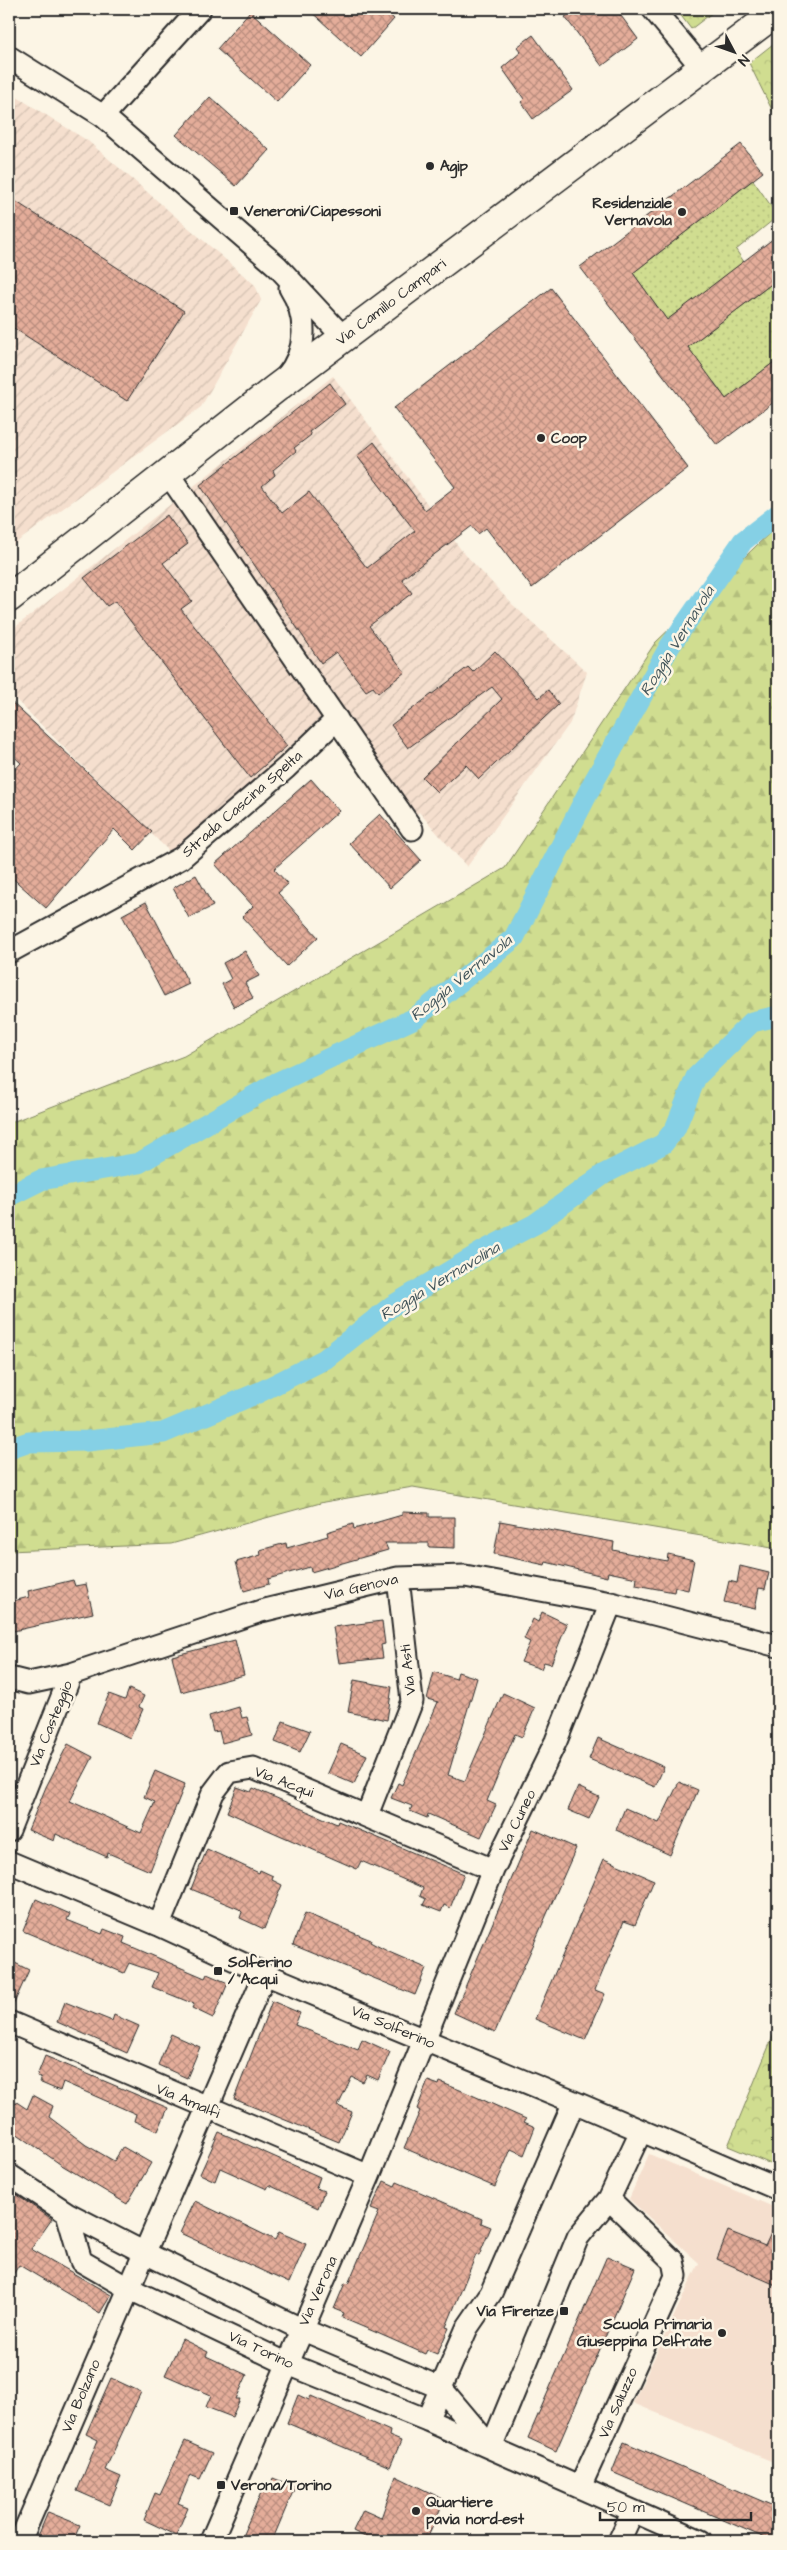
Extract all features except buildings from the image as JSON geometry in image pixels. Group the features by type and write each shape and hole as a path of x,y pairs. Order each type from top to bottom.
{"street":[{"path":"103,116 200,9"},
{"path":"654,9 703,69"},
{"name":"Via Camillo Campari","path":"9,598 274,389 778,11"},
{"path":"9,57 103,116 277,266 344,338"},
{"path":"274,389 292,369 301,351 304,317 295,295 277,266"},
{"path":"167,472 412,829"},
{"name":"Strada Cascina Spelta","path":"9,952 181,858 286,768 338,719"},
{"name":"Via Genova","path":"9,1678 29,1683 70,1674 261,1611 398,1578 465,1576 612,1603 778,1646"},
{"name":"Via Asti","path":"367,1815 412,1701 398,1578"},
{"name":"Via Cuneo","path":"422,2040 493,1870 556,1741 612,1603"},
{"name":"Via Casteggio","path":"9,1830 70,1674"},
{"name":"Via Acqui","path":"159,1925 213,1792 229,1772 253,1768 493,1870"},
{"name":"Via Solferino","path":"9,1862 159,1925 265,1974 574,2102 778,2190"},
{"name":"Via Bolzano","path":"20,2541 143,2252 265,1974"},
{"name":"Via Amalfi","path":"9,2022 206,2108 369,2176"},
{"name":"Via Verona","path":"212,2541 369,2176 422,2040"},
{"path":"427,2420 467,2328 492,2293 574,2102"},
{"path":"491,2448 578,2237 609,2199 641,2131"},
{"name":"Via Torino","path":"9,2174 67,2213 143,2252 302,2329 441,2388 491,2448"},
{"name":"Via Saluzzo","path":"580,2487 676,2276 673,2261 609,2199"},
{"name":"Via Torino","path":"67,2213 81,2261 128,2288 288,2364 427,2420 701,2541"},
{"path":"619,2541 633,2511"}],"shaded area":[{"path":"9,92 88,141 255,285 261,300 201,407 9,548"},
{"path":"333,376 462,551 512,604 587,672 570,723 467,867 419,812 401,827 320,718 183,847 170,852 9,693 9,632"},
{"name":"Scuola Primaria Giuseppina Delfrate","path":"649,2154 778,2209 778,2464 633,2403 699,2263 629,2199"}],"green space":[{"path":"676,9 717,9 691,29"},
{"path":"778,40 778,122 749,63"},
{"path":"753,180 778,216 736,250 744,262 667,320 633,273"},
{"path":"778,279 778,359 726,399 714,382 685,404 688,347"},
{"path":"778,525 778,1549 413,1487 324,1502 171,1544 9,1551 9,1123 184,1056 505,868 655,643"},
{"path":"778,2024 778,2167 728,2146"}],"waterway":[{"name":"Roggia Vernavola","path":"9,1196 41,1180 139,1163 276,1083 415,1018 514,938 593,783 670,646 743,541 778,514"},
{"name":"Roggia Vernavolina","path":"9,1449 29,1442 87,1441 163,1433 260,1392 325,1359 392,1306 485,1250 535,1224 604,1174 663,1144 675,1129 696,1077 752,1022 778,1016"}],"place":[{"name":"Agip","path":"430,166"},
{"name":"Veneroni/Ciapessoni","path":"234,211"},
{"name":"Residenziale Vernavola","path":"682,212"},
{"name":"Coop","path":"541,438"},
{"name":"Solferino / Acqui","path":"218,1971"},
{"name":"Via Firenze","path":"564,2311"},
{"name":"Scuola Primaria Giuseppina Delfrate","path":"722,2333"},
{"name":"Verona/Torino","path":"221,2485"},
{"name":"Quartiere pavia nord-est","path":"416,2511"}]}
